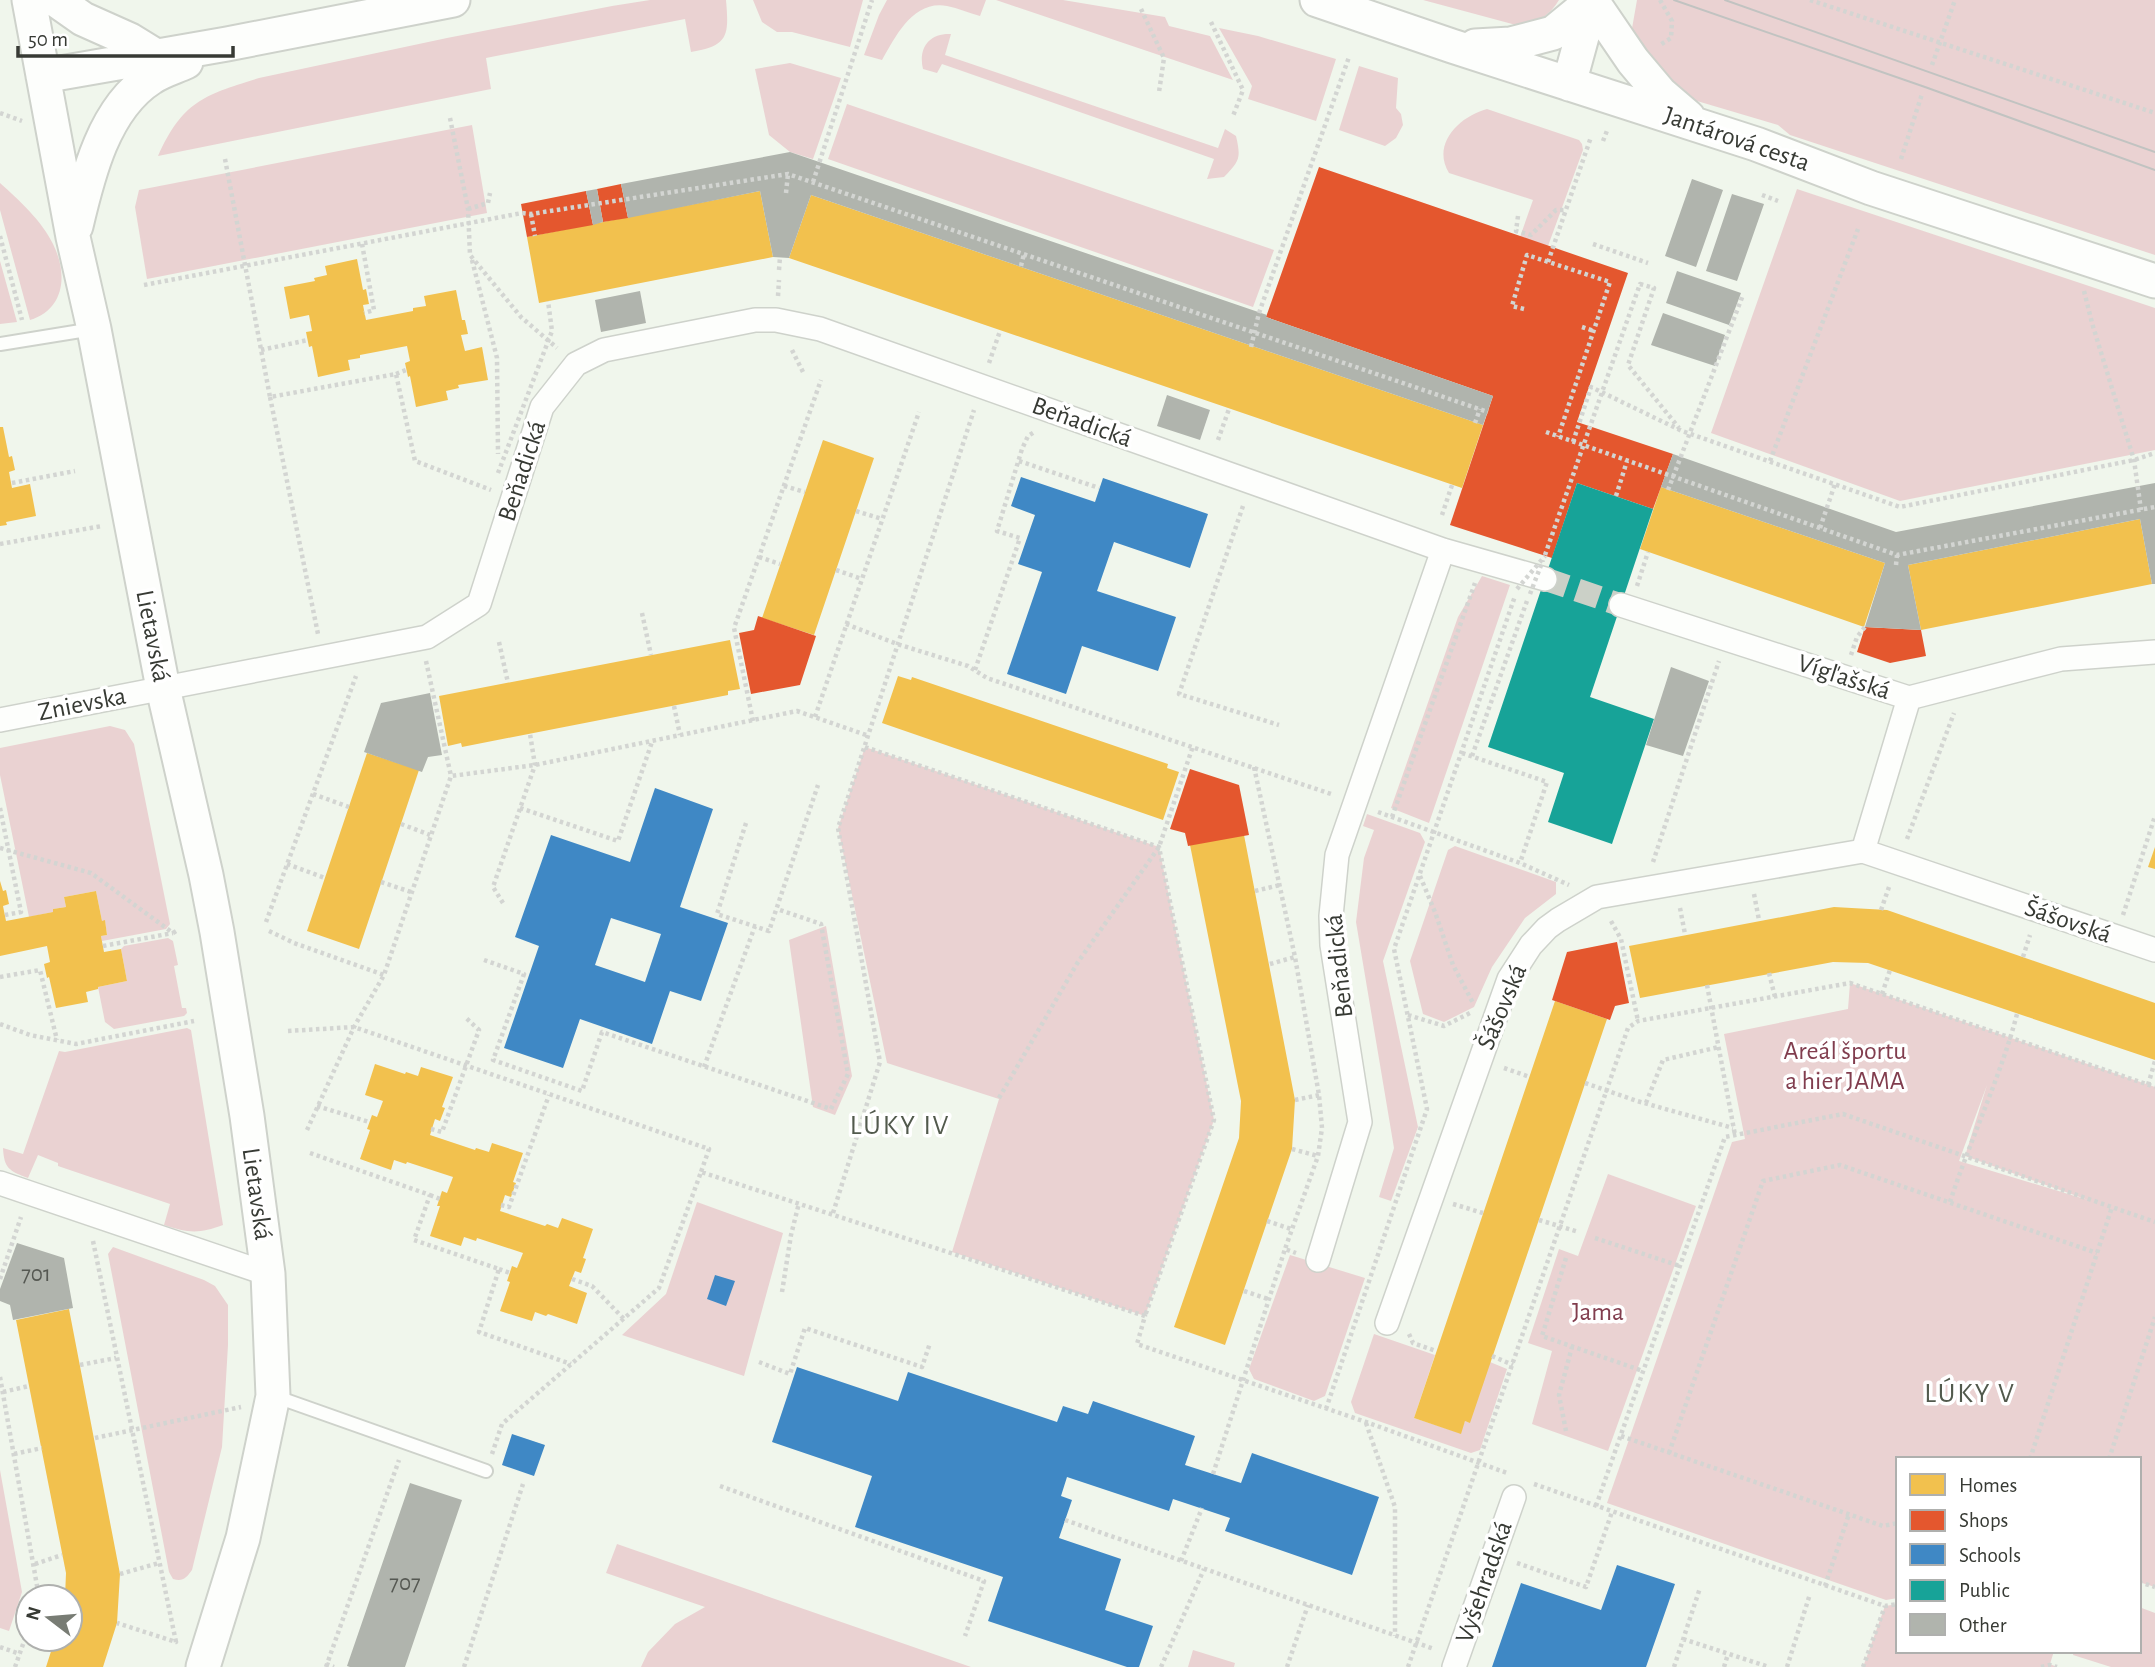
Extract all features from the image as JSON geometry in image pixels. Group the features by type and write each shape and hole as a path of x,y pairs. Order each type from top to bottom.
{"street":[{"name":"Lietavská","path":"29,0 73,237 94,329 163,688 217,932 247,1116 268,1274 273,1396 243,1538 203,1667"},
{"path":"56,0 83,19 130,40 156,57"},
{"path":"43,76 453,0"},
{"name":"Jantárová cesta","path":"1317,0 1756,144 1871,188 2155,281"},
{"path":"1452,46 1511,44 1553,33 1592,0"},
{"path":"1569,84 1592,0"},
{"path":"1592,0 1651,83 1695,124"},
{"path":"73,237 90,169 111,123 129,97 151,77 227,44"},
{"name":"Beňadická","path":"163,688 427,637 479,604 542,407 576,364 604,350 755,320 776,320 809,327 1443,550 1337,855 1331,916 1332,945 1360,1122 1318,1260"},
{"path":"1443,550 1483,561 1537,587"},
{"name":"Vígľašská","path":"1628,599 1909,698 2061,659 2155,652"},
{"name":"Znievska","path":"0,720 163,688"},
{"path":"1863,851 1909,698"},
{"name":"Šášovská","path":"1397,1327 1509,979 1531,944 1547,929 1597,897 1863,851 2155,950"},
{"name":"Lietavská","path":"0,1183 268,1274"},
{"name":"Vyšehradská","path":"1456,1662 1521,1486"}],"lane":[{"path":"0,344 94,329"},
{"path":"273,1396 485,1471"}],"path":[{"path":"813,182 872,0"},
{"path":"1660,0 1672,21 1671,38"},
{"path":"1811,0 2155,113"},
{"path":"1932,65 1955,0"},
{"path":"1140,9 1164,58 1159,92"},
{"path":"1211,22 1243,90 1233,116"},
{"path":"1251,346 1253,333 1349,57"},
{"path":"1901,159 1922,94"},
{"path":"450,118 468,209 470,255 497,358 498,473 552,331 548,301"},
{"path":"1548,262 1591,137"},
{"path":"225,159 318,635"},
{"path":"786,194 788,174"},
{"path":"144,285 522,213 530,214 788,174 1488,412"},
{"path":"468,209 488,203 490,193"},
{"path":"1762,195 1778,201"},
{"path":"1518,216 1516,231 1531,235 1556,210 1566,210"},
{"path":"530,214 535,236"},
{"path":"1770,461 1858,229"},
{"path":"0,236 27,339"},
{"path":"362,244 374,310 364,313"},
{"path":"1593,244 1648,263"},
{"path":"2073,253 2134,460 2141,510"},
{"path":"1021,267 1024,254"},
{"path":"470,255 521,317 576,364"},
{"path":"1524,309 1512,306 1527,255 1610,282 1558,437"},
{"path":"779,270 780,257"},
{"path":"778,290 779,279"},
{"path":"1472,756 1537,587 1545,556 1640,284 1654,288 1628,365 1682,431"},
{"path":"1668,490 1743,295"},
{"path":"1582,327 1594,331"},
{"path":"989,364 1000,331"},
{"path":"261,350 308,340"},
{"path":"270,397 406,370"},
{"path":"396,373 415,461 499,493"},
{"path":"753,721 734,628 821,380"},
{"path":"1573,442 1591,387 1682,431 1900,507 2134,460 2155,453"},
{"path":"833,1213 880,1062 838,828 977,401"},
{"path":"1218,440 1228,408"},
{"path":"1475,423 1479,409"},
{"path":"815,718 919,412"},
{"path":"975,670 1020,538 997,531 1028,436 1041,429"},
{"path":"1546,432 1897,555 2155,507"},
{"path":"1018,461 1100,488"},
{"path":"1616,496 1627,461"},
{"path":"12,483 75,471"},
{"path":"1820,528 1835,484"},
{"path":"784,485 805,492"},
{"path":"1442,515 1452,485"},
{"path":"1245,499 1180,694 1279,725"},
{"path":"856,511 882,519"},
{"path":"0,544 131,521"},
{"path":"1628,599 1648,552"},
{"path":"1896,565 1897,555"},
{"path":"1326,1409 1427,1109 1394,949 1517,589 1545,556"},
{"path":"759,557 780,564"},
{"path":"1392,817 1483,561"},
{"path":"836,570 862,579"},
{"path":"642,613 651,655"},
{"path":"846,624 897,644 968,666 987,678 1254,767 1520,863 1597,897 1621,939 1638,1021"},
{"path":"1849,663 1857,637 1865,627"},
{"path":"499,642 508,683"},
{"path":"307,1129 354,1027 384,975 451,776 425,657"},
{"path":"1651,870 1720,660"},
{"path":"266,922 358,671"},
{"path":"1881,910 1956,705"},
{"path":"674,706 680,735"},
{"path":"451,776 535,765 797,711 869,736"},
{"path":"503,903 493,887 535,765 530,734"},
{"path":"520,808 618,841 652,741"},
{"path":"999,1098 1078,962 1159,847 1193,746"},
{"path":"865,747 1159,847"},
{"path":"1462,753 1547,782 1520,863"},
{"path":"1213,1474 1291,1229 1318,1156 1322,1128 1295,957 1254,767"},
{"path":"746,823 717,914 769,931 818,785"},
{"path":"313,794 349,807"},
{"path":"0,808 21,912 5,915"},
{"path":"2133,920 2122,917 2155,816"},
{"path":"401,824 430,835"},
{"path":"1159,847 1214,1120 1137,1344 1479,1463 1521,1486 1596,1506 1885,1606 1896,1604"},
{"path":"0,848 91,873 176,932 103,946"},
{"path":"287,864 325,878"},
{"path":"1420,876 1453,965 1476,1010"},
{"path":"381,882 411,892"},
{"path":"1255,891 1280,885"},
{"path":"1753,888 1759,920"},
{"path":"1679,902 1685,934"},
{"path":"484,960 523,974 493,1060 582,1091 601,1032 831,1110 848,1074 821,924 777,909"},
{"path":"704,1067 755,926"},
{"path":"2023,957 2033,927"},
{"path":"269,932 384,975"},
{"path":"1270,964 1295,957"},
{"path":"0,977 43,970 57,1040"},
{"path":"1882,994 1890,970"},
{"path":"1769,973 1775,997"},
{"path":"1408,1667 1628,1028 1638,1021 1850,983 2155,1087"},
{"path":"1707,985 1735,1135"},
{"path":"1950,1202 2011,1038 2017,1014"},
{"path":"431,1129 442,1132 479,1030 465,1017"},
{"path":"0,1024 30,1035 76,1044 194,1021"},
{"path":"288,1031 354,1027 709,1149 659,1287 502,1424 485,1471"},
{"path":"1646,1103 1663,1060 1719,1047"},
{"path":"2148,1085 2155,1061"},
{"path":"1498,1067 1530,1077"},
{"path":"1585,1083 1733,1128"},
{"path":"501,1205 509,1207 549,1095"},
{"path":"1295,1100 1319,1096"},
{"path":"317,1106 369,1122"},
{"path":"1596,1506 1726,1137 1843,1114 2155,1222"},
{"path":"1292,1149 1318,1156"},
{"path":"310,1153 440,1199"},
{"path":"1669,1453 1763,1181 1840,1165 2097,1253"},
{"path":"701,1172 1145,1316"},
{"path":"430,1195 414,1240 510,1273"},
{"path":"782,1292 799,1203"},
{"path":"1451,1203 1483,1213"},
{"path":"0,1279 25,1207"},
{"path":"2031,1457 2112,1207"},
{"path":"1539,1220 1579,1232"},
{"path":"1268,1221 1291,1229"},
{"path":"90,1229 176,1642 117,1623"},
{"path":"1595,1238 1680,1266"},
{"path":"1285,1250 1318,1260"},
{"path":"1566,1258 1542,1336 1643,1371"},
{"path":"499,1269 479,1332 571,1364"},
{"path":"572,1279 592,1286 624,1318"},
{"path":"1244,1291 1268,1299"},
{"path":"2110,1457 2155,1317"},
{"path":"1397,1327 1413,1343 1436,1351"},
{"path":"760,1362 790,1374 805,1328 922,1367 930,1343"},
{"path":"1566,1431 1559,1395 1572,1347"},
{"path":"1492,1356 1513,1365"},
{"path":"80,1365 116,1358"},
{"path":"0,1377 37,1583"},
{"path":"3,1392 29,1387"},
{"path":"95,1438 232,1410 273,1396"},
{"path":"1366,1422 1395,1507 1395,1636"},
{"path":"1621,1436 1883,1526 1896,1523"},
{"path":"334,1667 326,1666 405,1443"},
{"path":"14,1454 41,1448"},
{"path":"464,1667 523,1484"},
{"path":"720,1486 984,1581 965,1636"},
{"path":"1181,1561 1202,1508"},
{"path":"1494,1555 1586,1587 1612,1512"},
{"path":"1825,1586 1849,1514"},
{"path":"1065,1520 1416,1643 1456,1662"},
{"path":"35,1564 62,1555"},
{"path":"120,1574 159,1563"},
{"path":"1161,1667 1204,1569"},
{"path":"1674,1667 1700,1588"},
{"path":"1787,1667 1810,1594"},
{"path":"1287,1667 1308,1605"},
{"path":"1863,1667 1885,1606"},
{"path":"1683,1639 1769,1667"},
{"path":"0,1647 20,1654 15,1667"},
{"path":"1724,1667 1728,1654"},
{"path":"2042,1667 2057,1667"}],"green space":[{"path":"650,0 726,0 727,22 724,37 713,46 691,52 685,19 486,58 491,89 158,156 186,112 209,96 240,84 447,38"},
{"path":"753,0 863,0 850,47 792,32 777,32 762,22"},
{"path":"887,0 986,0 980,16 947,6 935,6 915,14 900,31 882,60 864,55"},
{"path":"996,0 1063,0 1165,17 1169,26 1210,36 1233,80"},
{"path":"1423,0 1559,0 1541,19 1516,25"},
{"path":"1637,0 2155,0 2155,255 1790,135 1778,125 1643,85 1627,57"},
{"path":"1219,28 1258,36 1336,59 1316,121 1248,99 1252,86"},
{"path":"951,34 945,55 1218,148 1225,129 1236,136 1239,154 1236,163 1224,177 1207,179 1214,159 942,64 937,73 923,69 922,55 927,43 937,36"},
{"path":"790,63 841,78 813,159 790,152 769,135 755,69"},
{"path":"1359,66 1398,78 1396,108 1401,114 1403,125 1396,138 1385,146 1339,130"},
{"path":"847,104 1274,250 1253,307 828,159"},
{"path":"1487,109 1579,140 1582,144 1583,150 1548,246 1520,237 1533,200 1449,173 1444,162 1446,142 1451,133 1467,118"},
{"path":"472,125 487,213 147,279 135,207 139,190"},
{"path":"0,183 43,227 58,255 61,267 62,278 57,299 42,315 30,320 0,210"},
{"path":"1797,189 2155,308 2155,450 1900,501 1711,433"},
{"path":"0,261 17,322 0,324"},
{"path":"1482,576 1510,585 1429,823 1391,808 1458,617"},
{"path":"110,726 125,730 134,744 170,924 166,929 102,941 101,936 107,935 96,891 64,897 66,907 29,917 0,775 0,748"},
{"path":"865,747 1159,847 1214,1120 1145,1316 952,1252 999,1099 887,1063 838,828"},
{"path":"1367,814 1420,833 1425,842 1383,961 1418,1127 1391,1201 1379,1197 1394,1148 1356,922 1364,858 1374,830 1363,826"},
{"path":"1455,846 1556,882 1556,894 1525,918 1492,967 1474,1007 1444,1022 1423,1014 1410,961 1448,850"},
{"path":"826,926 852,1076 835,1115 813,1107 789,940"},
{"path":"168,938 173,941 178,965 174,966 182,1008 186,1008 187,1013 184,1016 114,1029 105,1022 98,987 127,981 121,949 124,946"},
{"name":"Areál športu a hier JAMA","path":"1850,983 2155,1087 2155,1587 2141,1583 2141,1457 1896,1457 1896,1598 1886,1600 1607,1503 1732,1142 1745,1139 1724,1034 1848,1009","holes":["1987,1085 1965,1156 2088,1200 1959,1161"]},
{"path":"187,1028 191,1030 223,1225 194,1231 164,1225 170,1204 58,1166 58,1163 38,1155 28,1178 9,1168 3,1148 23,1154 59,1051"},
{"name":"Jama","path":"1608,1174 1696,1206 1608,1451 1532,1424 1552,1351 1528,1343 1559,1249 1578,1256"},
{"path":"697,1202 783,1233 744,1376 622,1335 666,1294"},
{"path":"113,1247 204,1280 215,1286 228,1305 222,1447 192,1570 182,1580 173,1579 169,1572 108,1254"},
{"path":"1290,1255 1365,1278 1325,1396 1314,1401 1254,1379 1249,1369"},
{"path":"1374,1334 1435,1355 1414,1418 1460,1433 1465,1421 1469,1422 1490,1362 1507,1369 1480,1450 1471,1453 1355,1413 1351,1402"},
{"path":"0,1470 20,1583 14,1583 14,1616 9,1631 0,1628"},
{"path":"617,1544 971,1667 641,1667 648,1652 675,1624 705,1607 606,1573"},
{"path":"1896,1604 1896,1653 2053,1653 2050,1664 2057,1667 1863,1667 1885,1606"},
{"path":"2141,1608 2155,1613 2155,1667 2111,1667 2073,1655 2141,1653"},
{"path":"1193,1650 1235,1663 1234,1667 1188,1667"}],"building: Homes":[{"path":"760,191 773,257 539,303 527,237"},
{"path":"811,195 1483,425 1462,488 789,258"},
{"path":"357,259 363,290 366,289 369,304 363,305 366,320 413,311 413,308 426,306 424,296 456,290 462,320 465,320 468,334 461,335 465,351 482,347 488,380 458,385 459,388 446,391 448,400 416,407 405,363 410,361 407,346 360,355 360,358 348,360 350,370 318,377 312,346 309,347 306,332 312,331 309,315 290,319 284,287 315,281 314,278 327,275 325,266"},
{"path":"0,427 3,427 9,457 12,456 15,470 9,472 12,488 30,484 36,516 6,522 7,525 0,526"},
{"path":"823,440 874,458 814,635 762,618"},
{"path":"1661,487 1885,563 1864,627 1640,549"},
{"path":"2140,519 2152,584 1921,630 1908,565"},
{"path":"730,640 740,689 728,691 728,695 462,747 461,743 448,746 439,696"},
{"path":"898,676 911,680 912,677 1168,764 1167,768 1179,772 1163,820 882,723"},
{"path":"367,753 419,770 359,949 307,931"},
{"path":"1244,835 1295,1100 1292,1149 1225,1345 1174,1327 1239,1138 1241,1101 1190,845"},
{"path":"2155,847 2155,869 2148,867"},
{"path":"0,881 3,891 6,890 9,904 3,906 6,921 53,912 53,909 66,907 64,897 96,891 107,935 101,936 104,952 121,949 127,981 86,992 88,1002 56,1008 44,964 50,962 47,946 0,956"},
{"path":"1834,907 1887,910 2155,1003 2155,1060 1868,963 1833,962 1640,998 1629,946"},
{"path":"1555,1001 1607,1019 1470,1423 1465,1421 1461,1434 1414,1418"},
{"path":"375,1064 405,1074 406,1072 418,1076 421,1067 453,1077 440,1121 435,1119 430,1135 475,1150 476,1148 489,1152 492,1143 523,1153 511,1197 505,1195 500,1211 545,1226 547,1224 558,1228 562,1218 593,1229 581,1273 575,1271 569,1286 587,1293 577,1324 548,1314 546,1316 535,1312 532,1321 500,1311 510,1282 507,1281 512,1266 517,1268 523,1253 477,1238 476,1241 464,1237 461,1246 430,1236 442,1191 447,1193 453,1177 407,1162 406,1164 394,1160 391,1170 360,1159 372,1115 377,1117 383,1101 365,1095"},
{"path":"69,1309 120,1574 117,1623 103,1667 46,1667 50,1653 84,1653 84,1583 66,1583 66,1573 16,1320"}],"building: Shops":[{"path":"1319,167 1628,273 1577,422 1673,454 1653,509 1577,483 1552,558 1450,525 1493,396 1266,317"},
{"path":"621,184 628,218 603,222 597,189"},
{"path":"586,191 593,225 527,237 521,204"},
{"path":"758,616 816,636 800,685 751,694 739,633 754,630"},
{"path":"1865,627 1921,630 1926,656 1890,663 1857,652"},
{"path":"1190,769 1239,785 1249,835 1188,846 1185,833 1170,829"},
{"path":"1617,942 1629,1003 1615,1006 1610,1020 1552,1000 1567,952"}],"building: Schools":[{"path":"1021,477 1095,502 1103,478 1208,514 1190,568 1114,542 1097,591 1176,617 1158,671 1082,646 1066,694 1007,674 1042,572 1018,564 1035,515 1011,506"},
{"path":"655,788 713,809 680,907 728,923 701,1001 670,991 652,1044 580,1019 563,1068 504,1048 539,946 515,937 551,835 630,862","holes":["611,918 661,934 645,982 595,965"]},
{"path":"715,1275 735,1281 726,1306 707,1299"},
{"path":"797,1367 898,1401 908,1372 1057,1422 1063,1406 1088,1414 1093,1401 1195,1436 1185,1465 1241,1483 1252,1453 1379,1497 1352,1575 1225,1531 1230,1518 1173,1499 1169,1511 1067,1477 1061,1496 1072,1500 1059,1538 1121,1559 1105,1610 1153,1626 1139,1667 1127,1667 988,1621 1003,1577 855,1527 872,1476 772,1442"},
{"path":"512,1434 545,1445 534,1476 502,1465"},
{"path":"1617,1565 1675,1584 1646,1667 1492,1667 1521,1583 1601,1610"}],"building: Public":[{"path":"1577,483 1653,509 1590,697 1654,719 1612,844 1548,822 1564,773 1488,747"}],"building: Other":[{"path":"790,152 1267,315 1266,317 1493,396 1483,425 811,195 789,258 773,257 760,191 628,218 621,184"},
{"path":"1692,179 1723,190 1696,267 1665,256"},
{"path":"597,189 603,222 593,225 586,191"},
{"path":"1732,194 1764,204 1737,281 1706,271"},
{"path":"1677,271 1741,293 1729,325 1666,303"},
{"path":"640,291 646,323 601,332 595,300"},
{"path":"1663,313 1725,335 1715,366 1651,345"},
{"path":"1167,395 1210,410 1200,440 1157,426"},
{"path":"1673,454 1896,532 2155,483 2155,584 2152,584 2140,519 1908,565 1921,630 1865,627 1885,563 1661,487"},
{"path":"1671,667 1709,681 1683,756 1646,745"},
{"path":"430,693 442,755 428,757 422,772 364,752 381,703"},
{"path":"17,1243 64,1258 73,1308 13,1320 10,1305 0,1301 0,1289"},
{"path":"410,1483 462,1500 405,1667 347,1666"}],"tunnel":[{"path":"1545,579 1621,605"}],"tram line":[{"path":"1674,0 2155,170"},
{"path":"1725,0 2155,152"}],"district":[{"name":"LÚKY IV","path":"900,1126"},
{"name":"LÚKY V","path":"1970,1394"}]}
